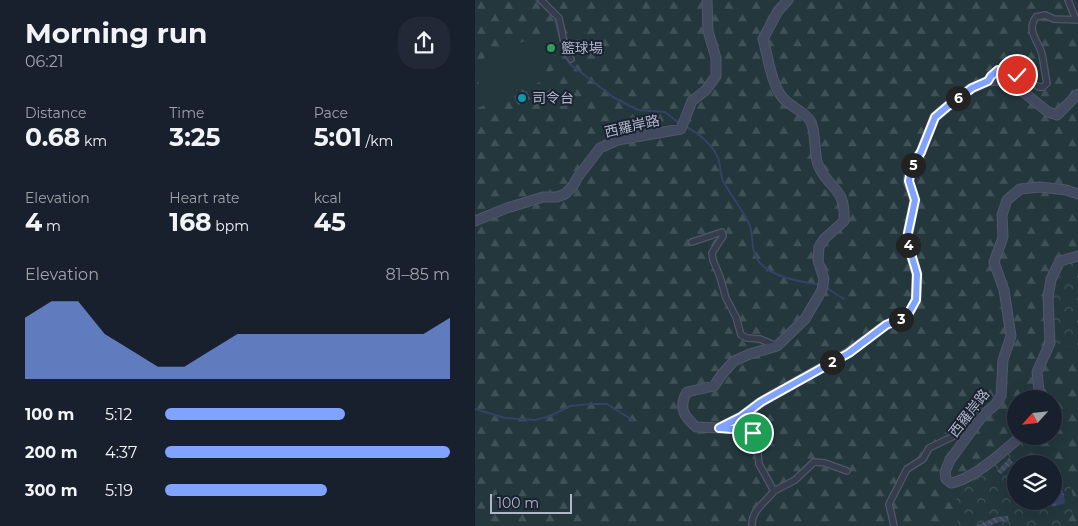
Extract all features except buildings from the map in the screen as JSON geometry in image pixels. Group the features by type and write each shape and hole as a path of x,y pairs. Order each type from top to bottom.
{"street":[{"path":"541,0 559,18 566,52 571,58"},
{"name":"西羅岸路","path":"475,220 543,197 557,197 565,194 573,186 600,148 618,140 681,128 692,100 706,90 716,76 715,58 708,30 707,0"},
{"path":"774,491 759,464 757,444 753,433 745,430 696,428 687,420 683,410 683,399 687,392 714,386 723,372 734,361 777,346 805,319 823,286 819,247 824,239 844,221 843,204 838,191 818,166 814,129 809,120 789,104 778,90 763,39 778,10 788,0"},
{"path":"988,81 998,70 1008,72 1039,87 1043,87 1047,83 1042,54 1031,29 1032,22 1036,17 1045,16 1054,19 1077,20 1068,0"},
{"path":"719,428 741,417 761,402 849,353 886,325 907,316 916,300 917,274 908,239 915,200 909,181 911,168 921,152 935,117 972,88 988,81 1001,80 1016,86 1048,112 1057,115 1078,94"},
{"name":"西羅岸路","path":"1009,445 976,471 957,482 951,483 946,479 945,472 950,460 983,415 995,406 1001,396 1003,360 1011,336 1004,290 994,262 1003,237 1002,215 1007,200 1020,190 1040,187 1065,190 1078,194"},
{"path":"692,242 722,232 723,236 712,253 713,260 720,276 725,298 736,317 741,335 747,338 760,339 777,346"},
{"path":"1039,390 1037,372 1050,343 1048,297 1051,279 1060,261 1075,255 1078,256"},
{"path":"893,526 889,504 907,469 923,459 929,448 954,436 971,413 983,415"},
{"path":"751,526 755,512 774,491 795,480 814,462 825,463 847,471"}],"green space":[{"path":"475,0 1078,0 1078,526 475,526"},
{"name":"籃球場","path":"551,33 563,58 551,64 539,38"},
{"path":"522,42 534,44 543,51 546,62 545,74 562,67 564,72 475,109 475,103 489,97 481,88 478,78 479,68 484,58"},
{"path":"1078,261 1078,348 1055,343 1052,300 1053,290 1062,272 1070,262"},
{"path":"1016,445 1038,445 1047,455 1007,455 1007,510 1062,510 1062,471 1067,476 1076,505 1066,526 959,526 957,522 956,488 972,483 1002,455"}],"water":[{"path":"1062,489 1064,494 1065,503 1062,504"}],"waterway":[{"path":"536,0 550,13"},
{"path":"554,16 564,55 570,64 613,97 638,110 665,112 680,124"},
{"path":"685,126 705,140 717,155 723,180 750,226 753,250 760,263 773,273 781,276 821,285"},
{"path":"825,287 844,299"},
{"path":"475,409 505,418 535,420 550,416 570,406 607,404 634,421"}],"place":[{"name":"籃球場","path":"551,48"},
{"name":"司令台","path":"522,98"}],"route":[{"path":"753,433 745,430 719,428 741,417 761,402 849,353 886,325 907,316 916,300 917,274 908,244 908,233 915,200 909,181 911,168 921,152 935,117 972,88 988,81 998,70 1017,75"}]}
